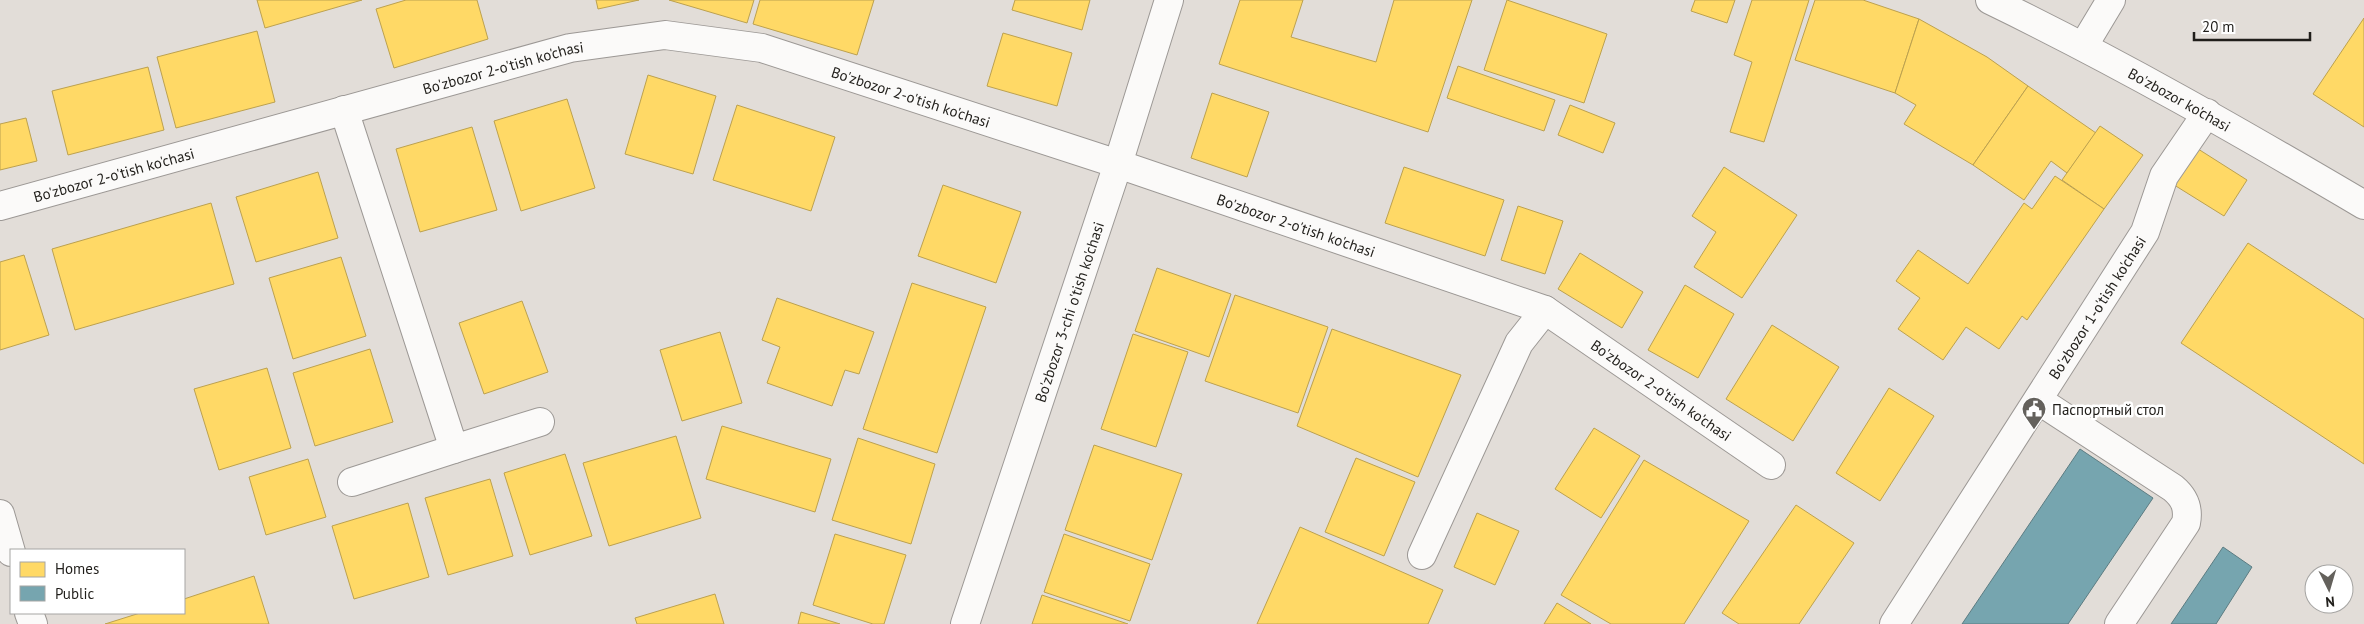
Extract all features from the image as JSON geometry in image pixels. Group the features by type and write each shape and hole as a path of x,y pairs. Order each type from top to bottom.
{"street":[{"name":"Bo'zbozor 3-chi o'tish ko'chasi","path":"965,624 1118,164 1169,0"},
{"name":"Bo'zbozor ko'chasi","path":"1990,0 2084,46 2208,113 2364,206"},
{"path":"2084,46 2111,0"},
{"name":"Bo'zbozor 2-o'tish ko'chasi","path":"0,206 570,48 665,35 762,48 1118,164 1545,310 1771,465"},
{"path":"344,110 454,449"},
{"name":"Bo'zbozor 1-o'tish ko'chasi","path":"1894,624 2146,232 2164,176 2208,113"},
{"path":"1422,555 1519,343 1545,310"},
{"path":"2038,400 2173,488 2182,495 2186,504 2188,513 2186,523 2119,624"},
{"path":"352,482 540,422"},
{"path":"0,514 10,549"}],"building: Homes":[{"path":"257,0 362,0 265,28"},
{"path":"406,0 477,0 488,39 394,68 376,9"},
{"path":"596,0 639,0 598,9"},
{"path":"669,0 754,0 747,23"},
{"path":"760,0 874,0 857,55 753,24"},
{"path":"1015,0 1090,0 1082,30 1012,10"},
{"path":"1240,0 1303,0 1291,37 1376,62 1394,0 1472,0 1428,132 1219,64"},
{"path":"1507,0 1607,34 1584,103 1484,70"},
{"path":"1695,0 1735,0 1727,23 1691,11"},
{"path":"1752,0 1809,0 1764,142 1730,132 1752,62 1734,55"},
{"path":"1815,0 1863,0 1919,19 1895,93 1795,60"},
{"path":"2364,18 2364,127 2313,94"},
{"path":"1919,19 1987,57 2028,86 1973,165 1904,124 1916,105 1895,93"},
{"path":"257,31 275,102 176,128 157,57"},
{"path":"1003,33 1072,53 1057,106 987,86"},
{"path":"1458,66 1555,100 1544,131 1447,98"},
{"path":"148,67 164,130 68,155 52,91"},
{"path":"648,75 716,96 693,174 625,154"},
{"path":"2028,86 2096,133 2067,173 2051,161 2024,200 1973,165"},
{"path":"1212,93 1269,112 1247,177 1191,158"},
{"path":"567,99 595,188 521,211 494,121"},
{"path":"737,105 835,137 811,211 713,180"},
{"path":"1570,105 1615,123 1603,153 1558,135"},
{"path":"26,118 37,161 0,170 0,124"},
{"path":"2100,126 2143,155 2104,209 2062,180"},
{"path":"472,127 497,210 420,232 396,149"},
{"path":"2195,147 2247,180 2224,216 2171,183"},
{"path":"1404,167 1504,200 1485,256 1385,223"},
{"path":"1724,167 1797,215 1742,298 1694,267 1716,232 1692,216"},
{"path":"318,172 338,238 256,262 236,197"},
{"path":"2055,176 2104,209 2027,320 2022,316 1999,349 1966,327 1943,360 1898,329 1920,298 1896,281 1918,250 1968,284 2024,203 2032,209"},
{"path":"943,185 1021,212 996,283 918,256"},
{"path":"211,203 234,284 75,330 52,249"},
{"path":"1518,206 1563,221 1545,274 1501,260"},
{"path":"2248,243 2364,319 2364,464 2181,343"},
{"path":"1580,253 1643,292 1622,328 1558,289"},
{"path":"24,255 49,335 0,350 0,262"},
{"path":"341,257 366,336 293,359 269,278"},
{"path":"1157,268 1231,294 1209,357 1135,331"},
{"path":"912,283 986,307 937,453 863,429"},
{"path":"1685,285 1734,314 1698,378 1648,350"},
{"path":"1235,295 1328,327 1298,413 1205,381"},
{"path":"777,298 874,332 859,374 845,370 832,406 767,383 780,347 762,340"},
{"path":"522,301 548,372 484,394 459,323"},
{"path":"1772,325 1839,367 1793,441 1726,399"},
{"path":"1332,329 1461,375 1418,477 1297,426"},
{"path":"720,332 742,403 682,421 660,350"},
{"path":"1133,334 1188,352 1156,447 1101,429"},
{"path":"370,349 393,422 315,446 293,373"},
{"path":"267,368 291,448 219,470 194,389"},
{"path":"1889,388 1934,416 1880,501 1836,473"},
{"path":"722,426 831,459 815,512 706,479"},
{"path":"1594,428 1640,456 1601,518 1555,489"},
{"path":"676,436 701,518 609,546 583,463"},
{"path":"858,438 935,464 911,544 832,520"},
{"path":"1094,445 1182,474 1152,560 1065,530"},
{"path":"565,454 592,536 530,555 504,473"},
{"path":"1356,458 1415,482 1384,556 1325,532"},
{"path":"308,459 326,517 266,535 249,477"},
{"path":"1644,460 1749,521 1684,624 1611,624 1561,595"},
{"path":"490,479 513,556 448,575 425,498"},
{"path":"408,503 429,577 354,599 332,526"},
{"path":"1796,505 1854,543 1799,624 1739,624 1722,613"},
{"path":"1477,513 1519,531 1495,585 1454,567"},
{"path":"1300,527 1443,590 1428,624 1257,624"},
{"path":"835,534 906,555 884,624 873,624 813,605"},
{"path":"1064,534 1150,564 1130,621 1044,592"},
{"path":"254,576 269,624 105,624 137,614 185,614 185,599"},
{"path":"715,594 724,624 637,624 635,618"},
{"path":"1042,595 1128,624 1032,624"},
{"path":"1557,603 1591,624 1544,624"},
{"path":"801,612 840,624 798,624"}],"building: Public":[{"path":"2080,449 2153,498 2068,624 1962,624"},
{"path":"2223,547 2252,567 2216,624 2171,624"}],"place":[{"name":"Паспортный стол","path":"2034,430"}]}
